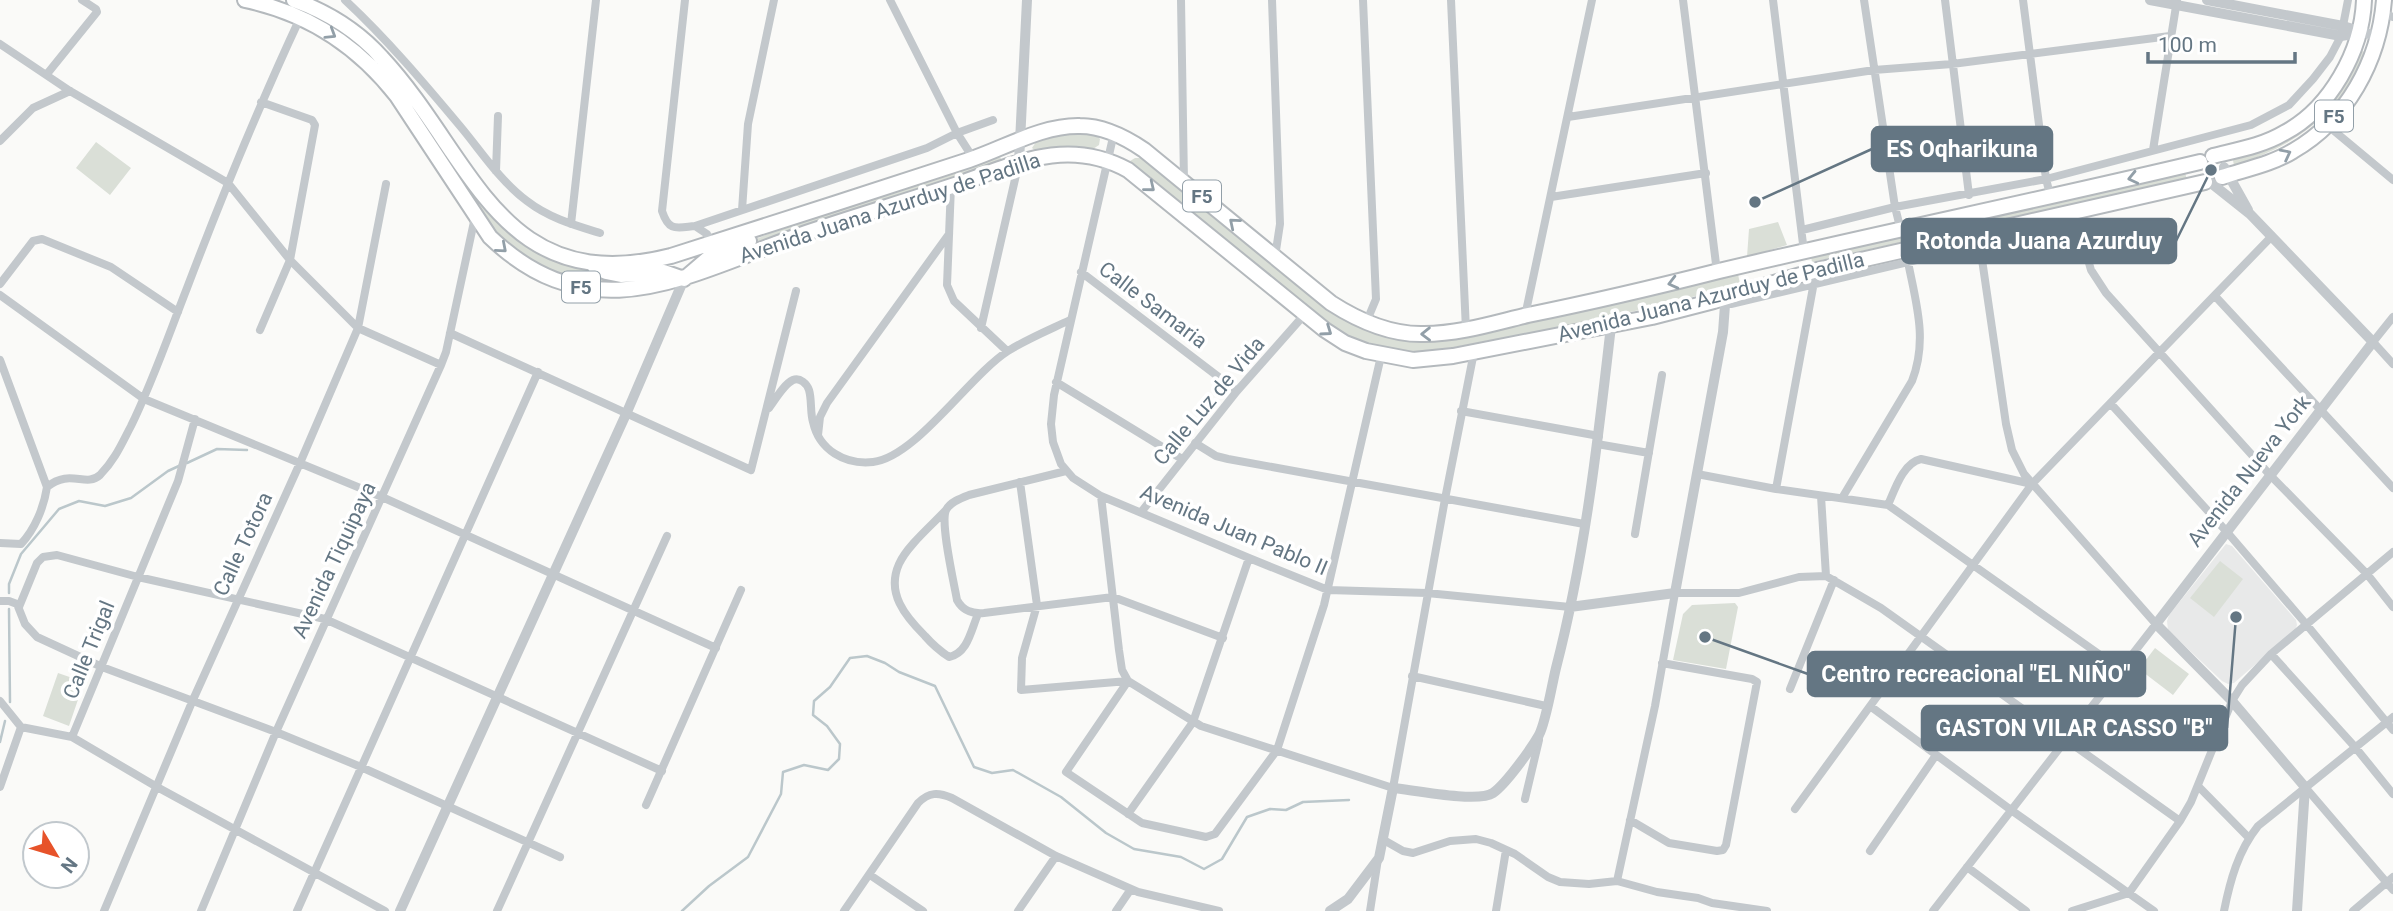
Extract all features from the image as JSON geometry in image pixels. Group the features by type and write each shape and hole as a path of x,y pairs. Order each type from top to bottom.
{"highway":[{"name":"Avenida Juana Azurduy de Padilla","path":"246,0 300,18 329,32 352,48 383,78 490,237 528,267 564,283 616,290 655,286 684,279 799,236 1019,163 1057,154 1075,153 1110,160 1128,170 1305,314 1345,343 1381,356 1413,360 1474,352 1611,326 1714,301 1790,277 1815,277 1979,239 2215,172 2306,118 2335,85 2359,33 2364,0"},
{"name":"Avenida Juana Azurduy de Padilla","path":"294,0 347,27 382,57 425,110 485,199 518,233 554,253 584,261 634,264 671,256 973,159 1051,130 1079,126 1096,127 1114,133 1144,150 1331,303 1366,323 1412,334 1465,330 2051,198 2266,163 2292,152 2308,141 2345,105 2362,80 2372,58 2387,10"},
{"path":"584,261 613,274 664,272 684,279 710,256 766,234 790,217"},
{"path":"1786,256 1790,277"},
{"path":"1743,266 1748,290"}],"street":[{"path":"47,75 97,12 82,0"},
{"path":"345,0 459,124 496,171 525,200 552,218 600,233"},
{"path":"571,224 596,0"},
{"path":"685,0 662,211 666,223 672,227 695,226 927,148 993,120"},
{"path":"743,210 748,124 774,0"},
{"path":"890,0 957,133 973,159"},
{"path":"981,328 1019,163 1027,0"},
{"path":"1181,0 1184,181"},
{"path":"1272,0 1280,224 1275,257"},
{"path":"1363,0 1376,299 1366,323"},
{"path":"1451,0 1465,330"},
{"path":"1525,316 1592,0"},
{"path":"1684,0 1717,272"},
{"path":"1773,0 1804,252"},
{"path":"1864,0 1895,207 1901,231"},
{"path":"1945,0 1969,195"},
{"path":"2023,0 2046,179 2051,198"},
{"path":"2150,0 2379,37"},
{"path":"2207,0 2342,31"},
{"path":"1802,230 1895,207 2046,179 2251,125 2288,105 2322,68 2342,31 2348,0"},
{"path":"2153,150 2176,3"},
{"path":"47,486 64,477 91,480 98,477 116,457 144,398 261,102 300,18"},
{"path":"1568,117 1874,70 1952,64 2170,36"},
{"path":"0,44 70,91 228,183 290,260 358,328 441,365"},
{"path":"1,137 33,108 70,91"},
{"path":"260,330 290,260 316,125 312,120 261,102"},
{"path":"496,171 498,116"},
{"path":"2327,125 2393,180"},
{"path":"978,614 965,647 959,655 949,657 904,615 897,598 895,575 900,562 958,500 1066,471 1057,457 1051,433 1051,413 1114,133"},
{"path":"2215,172 2250,214"},
{"path":"2215,172 2250,214 2393,364"},
{"path":"1551,197 1706,173"},
{"name":"Calle Totora","path":"104,911 192,702 358,328 386,184"},
{"path":"951,186 947,285 954,301 1007,351"},
{"path":"2074,211 2085,255 2098,283 2270,475 2367,574 2393,607"},
{"name":"Avenida Tiquipaya","path":"201,911 325,619 441,365 475,217"},
{"path":"695,226 707,234 710,244"},
{"path":"818,436 820,417 827,403 949,234"},
{"path":"1795,809 2032,484 2272,236"},
{"path":"0,284 33,241 42,239 111,267 178,312"},
{"path":"1725,305 1815,277 1908,262 1979,239 2006,424 2012,450 2024,474 2156,624 2232,701 2305,787 2390,879 2393,890"},
{"path":"1842,498 1912,381 1918,366 1922,331 1908,262"},
{"name":"Calle Samaria","path":"1081,272 1237,391"},
{"path":"1776,489 1815,277"},
{"path":"400,911 627,412 684,279"},
{"path":"1725,305 1748,290"},
{"path":"450,333 751,470 796,291"},
{"path":"0,295 144,398 382,497 716,648"},
{"path":"2214,296 2393,488"},
{"path":"1617,881 1662,663 1723,332 1725,305"},
{"name":"Calle Luz de Vida","path":"1142,511 1237,391 1305,314"},
{"path":"2373,342 2393,317"},
{"path":"766,412 793,380 799,379 806,384 813,425 828,450 858,462 875,462 896,453 921,435 984,370 1007,351 1070,320"},
{"path":"1525,799 1570,607 1598,440 1611,326"},
{"name":"Avenida Nueva York","path":"2156,624 2373,342"},
{"path":"1370,911 1427,593 1474,352"},
{"path":"1128,681 1066,772 1142,823 1206,837 1215,834 1277,750 1328,590 1381,356"},
{"path":"0,360 47,486 45,500 29,536 21,544 0,542"},
{"path":"297,911 538,372"},
{"path":"1635,534 1662,374"},
{"path":"1056,382 1182,459"},
{"path":"2111,404 2227,532 2391,723 2355,747 2258,826 2249,838 2235,868 2224,911"},
{"path":"1461,411 1649,453"},
{"name":"Calle Trigal","path":"72,737 178,481 195,419"},
{"path":"1195,443 1228,460 1584,524"},
{"path":"1888,505 1908,467 1913,461 1921,459 2032,484"},
{"name":"Avenida Juan Pablo II","path":"1066,471 1101,496 1328,590 1427,593 1570,607 1675,593 1739,593 1799,577 1830,578"},
{"path":"1697,474 1776,489 1888,505 2120,670"},
{"path":"1020,482 1037,605 1022,658 1021,690 1128,681"},
{"path":"1101,496 1122,670 1128,681 1193,722 1393,788 1470,797 1486,796 1501,786 1540,733"},
{"path":"1790,689 1830,578 1821,496"},
{"path":"948,508 944,522 957,600 966,610 978,614 1113,597 1223,638"},
{"path":"497,911 667,536"},
{"path":"2072,911 2129,893 2180,821 2198,786 2232,701 2242,685 2270,654 2393,552"},
{"path":"19,607 37,563 43,557 57,555 138,577 325,619 662,771"},
{"path":"1128,814 1193,722 1248,558"},
{"path":"1830,578 1881,608 2180,821"},
{"path":"646,805 741,590"},
{"path":"0,602 9,600 17,604 25,624 37,638 102,667 361,767 560,857"},
{"path":"1933,911 2156,624"},
{"path":"2270,654 2355,747 2393,794"},
{"path":"1630,820 1669,843 1706,850 1723,850 1729,833 1757,682 1662,663"},
{"path":"1412,676 1546,706"},
{"path":"0,701 21,727 72,737 234,830 385,911"},
{"path":"1870,706 2152,910"},
{"path":"0,786 21,727"},
{"path":"1870,851 1936,755"},
{"path":"2198,786 2249,838"},
{"path":"2297,911 2305,787"},
{"path":"844,911 918,803 929,794 936,793 952,798 1056,856 1131,889 1219,911"},
{"path":"1382,839 1413,853 1462,838 1483,841 1506,850 1560,882 1590,884 1617,881 1657,892 1767,911"},
{"path":"1496,911 1506,850"},
{"path":"1018,911 1056,856"},
{"path":"1330,911 1348,899 1379,858"},
{"path":"1967,867 2026,911"},
{"path":"870,875 923,911"},
{"path":"2353,911 2390,879"},
{"path":"1116,911 1131,889"},
{"path":"1175,911 1179,901"}],"shaded area":[{"path":"2361,51 2366,52 2343,93 2314,125 2277,148 2234,166 2233,160 2276,143 2311,122 2339,92"},
{"path":"1084,132 1097,135 1100,139 1099,145 1093,149 1059,147 1036,151 1032,148 1036,142"},
{"path":"439,140 485,208 520,241 544,255 576,264 595,275 637,282 599,284 565,278 531,262 492,230 434,142"},
{"path":"96,142 131,168 110,195 76,168"},
{"path":"1000,157 1003,162 755,245 735,248 806,218"},
{"path":"1145,158 1321,303 1354,325 1368,330 1501,329 1738,274 1740,284 1624,314 1455,347 1415,351 1382,348 1327,325 1130,161"},
{"path":"2185,173 2187,179 1812,262 1811,257"},
{"path":"1778,222 1787,245 1747,257 1749,229"},
{"path":"2226,544 2232,546 2296,620 2297,625 2295,630 2234,683 2228,684 2168,630 2167,621"},
{"path":"2220,561 2243,579 2214,617 2190,598"},
{"path":"1735,603 1738,607 1726,669 1673,660 1683,614 1692,605"},
{"path":"2155,648 2189,674 2173,695 2139,669"},
{"path":"58,673 84,682 69,726 43,716"}],"waterway":[{"path":"187,463 217,449 247,450"},
{"path":"9,593 9,584 21,554 59,509 79,501 105,506 131,498 168,471 181,465"},
{"path":"9,609 10,702"},
{"path":"682,911 709,886 748,857 781,794 783,772 804,765 828,770 839,759 840,744 827,726 813,715 814,701 830,687 850,658 867,656 935,686 974,767 992,773 1013,770 1061,797 1106,833 1134,849 1181,857 1204,869 1222,859 1247,817 1270,809 1286,810 1303,802 1349,800"},
{"path":"0,742 5,721"}],"place":[{"name":"Rotonda Juana Azurduy","path":"2211,170"},
{"name":"ES Oqharikuna","path":"1755,202"},
{"name":"GASTON VILAR CASSO \"B\"","path":"2236,617"},
{"name":"Centro recreacional \"EL NIÑO\"","path":"1705,637"}]}
